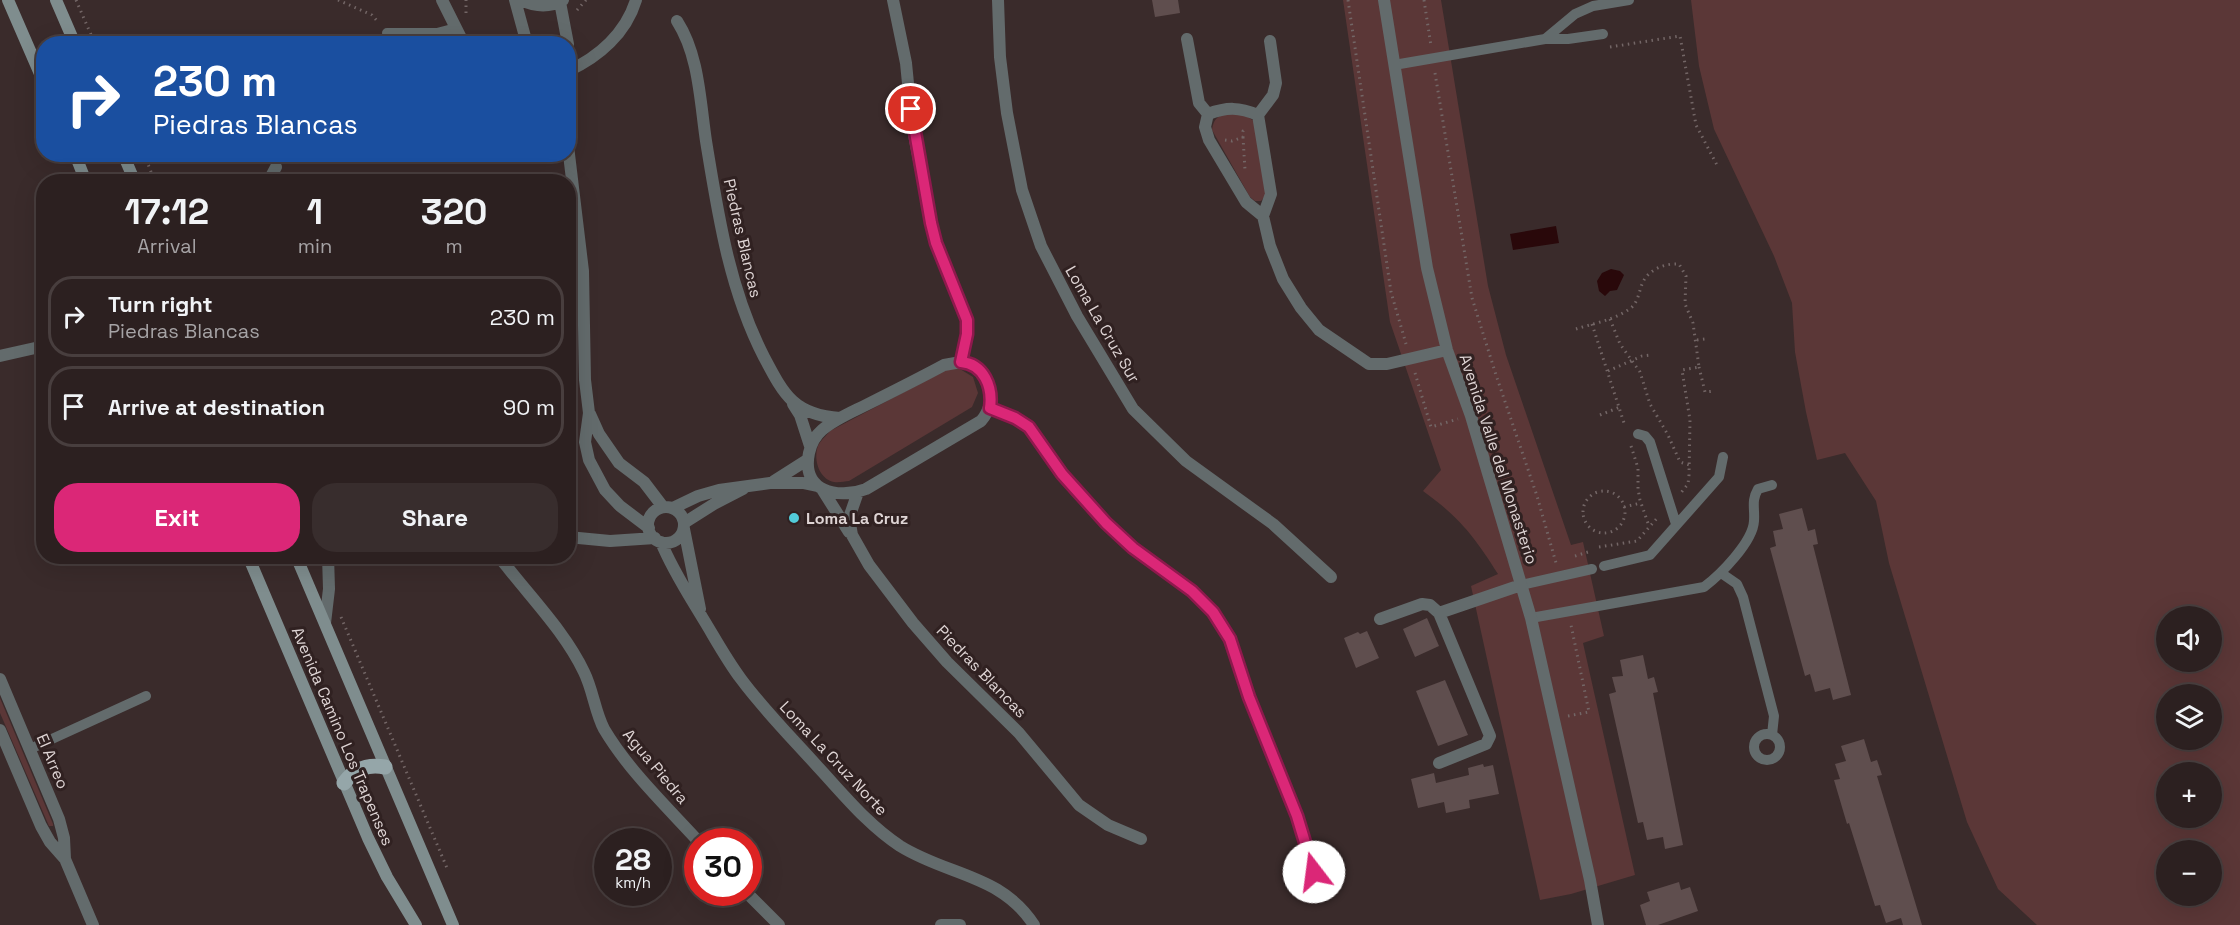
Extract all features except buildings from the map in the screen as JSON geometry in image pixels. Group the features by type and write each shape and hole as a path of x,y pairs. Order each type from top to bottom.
{"main road":[{"path":"8,0 36,65"},
{"path":"56,0 72,36"},
{"name":"Avenida Camino Los Trapenses","path":"251,564 344,783 387,877 416,925"},
{"name":"Avenida Camino Los Trapenses","path":"299,564 453,925"},
{"path":"344,783 360,769 375,765 385,767"}],"street":[{"path":"442,0 460,36"},
{"path":"515,0 525,36"},
{"path":"521,0 540,6 551,6 562,1 567,36"},
{"path":"576,67 590,60 610,43 628,19 636,0"},
{"path":"893,0 906,63 912,124 931,223 939,251 967,320 967,334 961,362"},
{"name":"Loma La Cruz Sur","path":"998,0 1000,57 1006,113 1022,190 1041,246 1077,316 1133,409 1186,461 1273,524 1331,577"},
{"name":"Avenida Valle del Monasterio","path":"1384,0 1427,268 1447,350 1471,416 1531,618 1598,925"},
{"name":"Piedras Blancas","path":"677,21 691,50 718,213 738,296 759,347 800,415 810,446"},
{"path":"1187,39 1199,103 1208,114"},
{"path":"1270,41 1276,83 1273,95 1259,120 1271,194 1263,216 1270,246 1283,279 1318,330 1369,364 1388,364 1447,350"},
{"path":"1208,114 1226,108 1242,108 1259,120"},
{"path":"1208,114 1205,127 1212,144 1246,202 1263,216"},
{"path":"272,174 276,167"},
{"name":"Loma La Cruz Norte","path":"576,213 583,271 585,380 589,413 585,442 596,476 620,506 655,536 729,663 756,699 867,819 898,845 918,856 999,889 1018,904 1034,925"},
{"path":"0,356 36,348"},
{"path":"655,536 650,517 654,512 708,493 770,483 803,483 839,494 858,492 981,421 990,408 990,389 983,374 976,366 961,362 944,366 840,418 821,430 810,446 807,460 810,477 820,487"},
{"path":"793,403 813,415 840,418"},
{"path":"990,408 1015,418 1029,427 1068,482 1106,523 1133,548 1192,591 1213,612 1230,639 1249,697 1297,816 1317,886"},
{"name":"Loma La Cruz Norte","path":"589,413 599,434 619,464 644,482 668,508"},
{"path":"770,483 807,460"},
{"name":"Piedras Blancas","path":"820,487 875,573 913,623 947,662 1019,733 1079,805 1108,825 1141,839"},
{"path":"576,538 610,541 655,536 673,541 678,538 684,526 714,504 744,488"},
{"path":"852,535 849,518 858,492"},
{"path":"668,508 682,517 684,526"},
{"name":"Loma La Cruz Norte","path":"684,526 702,616"},
{"path":"325,623 329,589 328,564"},
{"name":"Agua Piedra","path":"504,564 574,654 585,674 603,726 616,747 630,766 686,828"},
{"path":"1439,613 1521,585"},
{"path":"1380,619 1422,604 1430,605 1439,613 1490,736 1486,744 1439,763"},
{"name":"El Arreo","path":"0,679 62,828 65,859 93,925"},
{"name":"El Arreo","path":"0,730 41,826 50,842 65,859"},
{"path":"760,906 779,925"},
{"path":"941,925 960,925"}],"lane":[{"path":"1545,39 1575,14 1593,6 1629,0"},
{"path":"387,33 437,33 456,28"},
{"path":"1394,65 1545,39 1568,39 1603,34"},
{"path":"1634,438 1645,436 1650,442 1676,524"},
{"path":"1604,566 1650,555 1719,477 1723,457"},
{"path":"1531,618 1704,587 1721,573 1751,532 1754,521 1753,497 1758,489 1772,485"},
{"path":"1521,585 1592,569"},
{"path":"1721,573 1737,584 1743,597 1774,716 1772,735"},
{"path":"30,749 146,696"}],"path":[{"path":"76,0 92,36"},
{"path":"338,0 372,15 387,33"},
{"path":"1348,0 1390,292 1431,427 1471,416"},
{"path":"1424,0 1472,298 1537,496 1560,575"},
{"path":"1680,36 1696,125 1718,167"},
{"path":"1233,179 1247,169 1243,131 1259,120"},
{"path":"1212,144 1243,137"},
{"path":"1576,329 1610,319 1634,305 1648,275 1656,269 1679,264 1686,276 1685,304 1693,323 1705,392 1715,391"},
{"path":"1610,319 1620,344 1633,360 1643,380 1650,404 1680,462 1689,465"},
{"path":"1592,324 1627,430"},
{"path":"1696,340 1705,339"},
{"path":"1608,371 1651,355"},
{"path":"1599,548 1637,541 1688,484 1690,420 1682,370 1699,367"},
{"path":"1600,415 1620,408"},
{"path":"1634,438 1638,489 1649,526"},
{"path":"1604,491 1617,495 1624,507 1620,526 1608,533 1601,533 1588,527 1583,514 1586,500 1598,492 1604,491"},
{"path":"1624,507 1641,503"},
{"path":"329,589 450,873"},
{"path":"1553,718 1590,712 1568,611"}],"shaded area":[{"path":"1343,0 1441,0 1488,286 1506,355 1571,545 1583,542 1604,636 1583,643 1635,875 1571,894 1540,900 1471,586 1498,574 1465,528 1423,491 1441,470 1390,322"},
{"path":"1691,0 2240,0 2240,925 2037,925 1998,889 1967,822 1889,563 1876,501 1845,453 1817,460 1795,352 1792,303 1774,256 1714,129 1699,66"},
{"path":"1233,113 1254,121 1266,195 1261,201 1255,201 1250,197 1212,130 1218,117"},
{"path":"1556,226 1559,243 1513,250 1510,234"},
{"path":"1611,269 1620,271 1624,275 1617,290 1610,291 1605,296 1599,291 1597,281 1602,273"},
{"path":"950,368 960,369 973,377 978,393 972,407 849,481 834,482 824,477 818,468 816,457 820,442 830,431"},
{"path":"0,698 53,826 49,826 0,713"}],"place":[{"name":"Loma La Cruz","path":"794,518"}],"route":[{"path":"911,109 919,164 936,243 967,320 967,334 961,362 968,362 976,366 983,374 990,389 990,408 1015,418 1029,427 1074,489 1106,523 1133,548 1192,591 1224,627 1249,697 1297,816 1314,872"}]}
